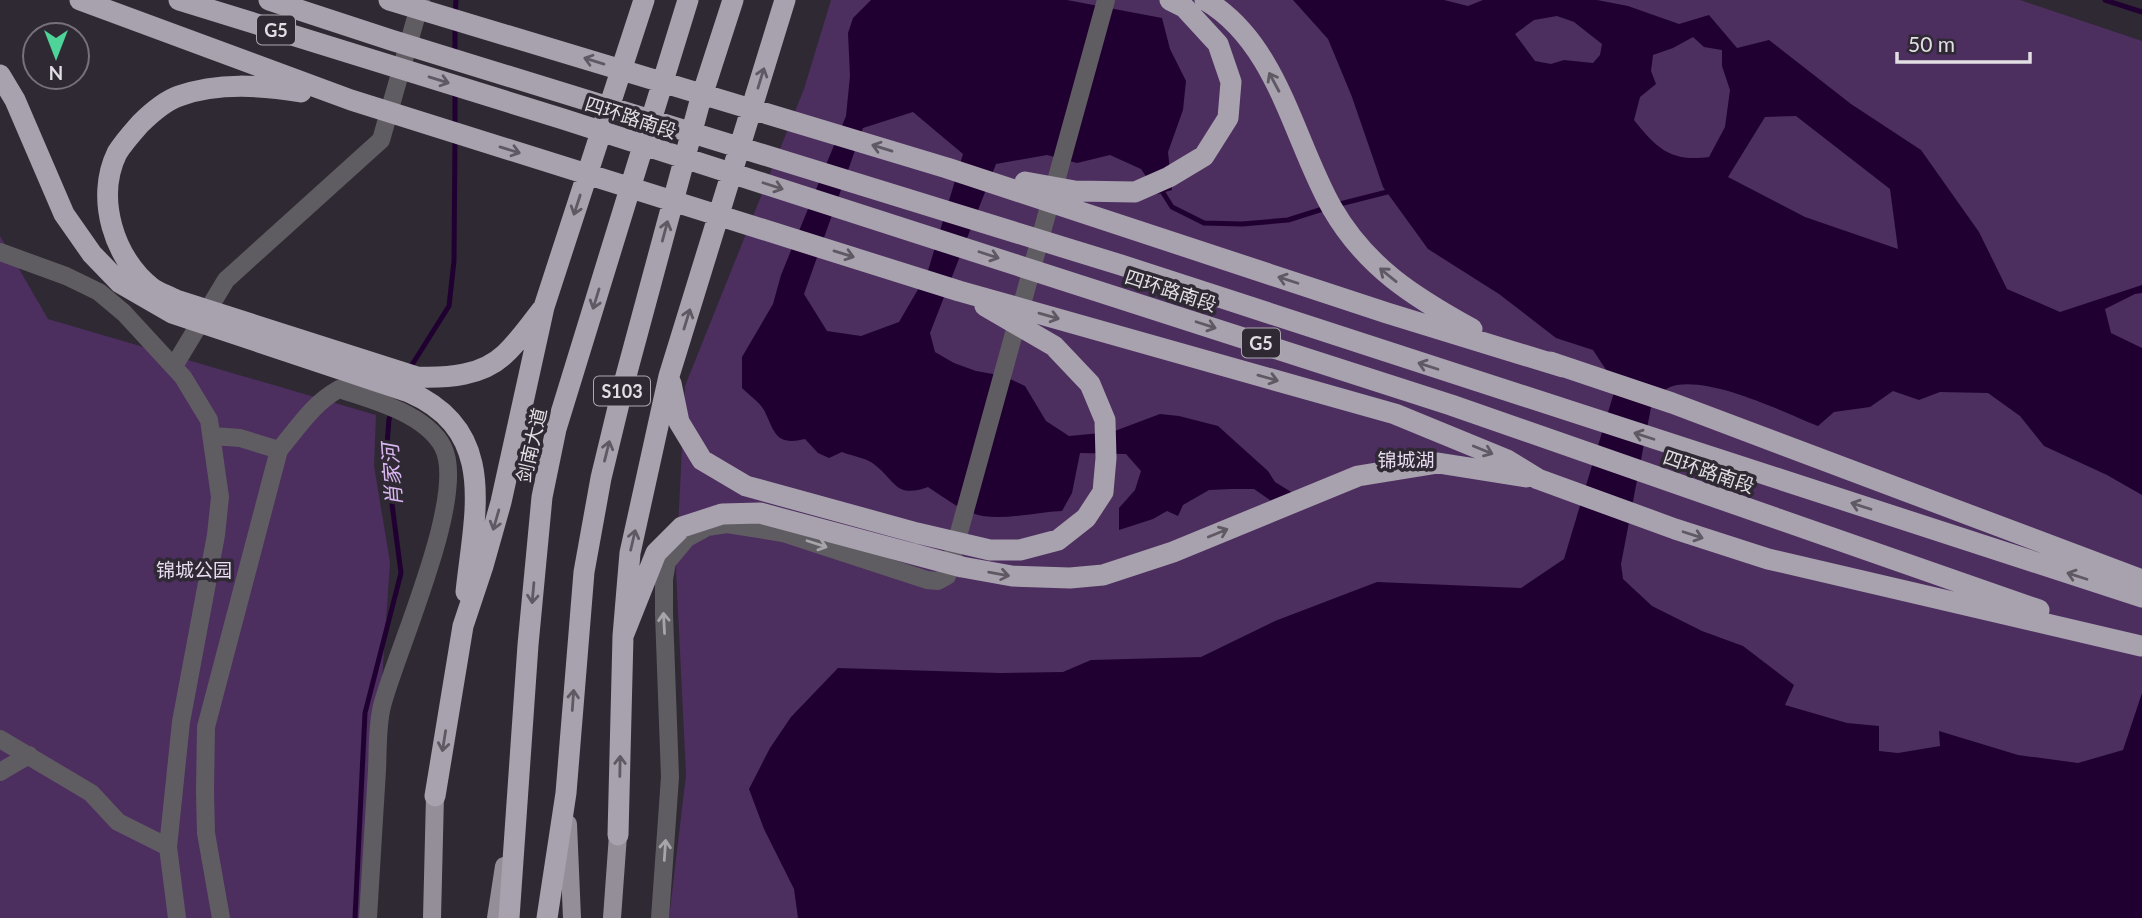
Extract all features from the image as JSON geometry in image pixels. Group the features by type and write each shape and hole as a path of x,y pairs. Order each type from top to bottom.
{"highway":[{"path":"80,0 351,100 960,291 1395,414 1507,460 1538,479"},
{"name":"四环路南段","path":"178,0 603,131 1451,405 2142,646"},
{"name":"四环路南段","path":"269,0 1121,265 2142,597"},
{"path":"463,626 501,502 544,307 644,0"},
{"name":"剑南大道","path":"509,918 542,496 556,429 688,0"},
{"name":"S103","path":"566,793 584,572 601,478 626,374 699,104 733,0"},
{"path":"618,835 623,635 630,553 670,376 785,0"},
{"path":"947,168 1074,191 1135,192 1169,177 1203,156 1228,118 1231,82 1218,44 1191,14 1170,0"},
{"path":"1205,0 1218,8 1252,44 1275,83 1332,207 1373,263 1427,304 1475,331 1563,367"},
{"path":"401,1 947,168 1387,313 1672,403 2142,580"},
{"path":"0,75 15,100 55,195 76,234 120,283 174,306 426,400 454,423 474,466 474,505 463,626 435,796"},
{"path":"174,306 132,269 118,248 112,226 110,177 117,153 131,134 150,113 177,97 206,90 261,85 351,100"},
{"path":"623,635 656,553 682,527 722,514 760,513 913,543 990,550 1020,550 1058,540 1086,519 1103,492 1106,458 1105,420 1090,384 1054,346 960,291"},
{"path":"409,393 445,378 473,372 504,355 544,307"},
{"path":"670,376 680,422 702,460 746,486 913,543 962,567 1012,576 1070,578 1102,575 1173,552 1358,475 1438,463 1538,479 1675,529 1768,559 2142,646"},
{"path":"547,918 566,793"}],"main road":[{"path":"496,918 519,784"},
{"path":"566,793 572,918"},
{"path":"432,918 435,796"},
{"path":"612,918 618,835"}],"street":[{"path":"660,918 670,777 664,614 667,562 687,538 707,527 727,524 783,533 927,580 938,581 947,576 1106,0"},
{"path":"174,366 226,280 381,139 401,1"},
{"path":"0,252 66,276 99,292 124,313 174,366 209,419 220,496 216,535 181,722 168,847 177,918"},
{"path":"221,918 206,832 206,727 279,450 306,414 338,389 383,403 409,393 419,421 442,446 448,466 447,493 435,548 381,709 369,918"},
{"path":"213,436 240,438 279,450"},
{"path":"0,739 91,793 117,822 168,847"},
{"path":"0,772 29,755"}],"green space":[{"name":"锦城湖","path":"831,0 2020,0 2142,41 2142,918 669,918 686,775 676,570 685,386 804,89"},
{"name":"锦城公园","path":"0,236 48,319 376,415 374,466 390,562 366,918 0,918"}],"shaded area":[{"path":"871,0 1067,0 1162,18 1170,49 1186,81 1183,110 1168,152 1172,190 1158,194 1141,169 1110,155 1077,163 1047,155 996,164 930,333 935,352 954,363 976,371 1004,376 1025,386 1046,421 1069,436 1112,432 1160,414 1218,426 1268,471 1275,482 1296,495 1287,512 1254,489 1209,490 1183,505 1178,516 1167,511 1153,519 1119,530 1119,508 1135,490 1141,471 1126,454 1080,453 1072,493 1062,511 983,516 961,508 928,487 909,491 902,489 875,465 864,459 842,452 829,458 818,453 805,439 788,441 778,436 758,402 742,388 742,357 773,304 781,275 846,116 850,76 848,33 853,18","holes":["913,112 963,154 927,274 899,322 861,336 827,331 804,294 863,128"]},
{"path":"1293,0 1444,0 1468,6 1483,0 1597,0 1628,6 1679,24 1709,15 1737,48 1769,40 1851,104 1921,150 1979,232 2007,289 2060,312 2142,285 2142,293 2105,309 2111,333 2142,348 2142,495 2107,475 2044,446 2020,416 1988,393 1940,392 1919,400 1893,391 1870,407 1834,412 1818,426 1729,391 1693,384 1677,385 1653,397 1621,564 1623,579 1652,606 1702,631 1743,646 1794,685 1785,705 1847,723 1879,726 1879,751 1898,753 1940,746 1939,731 2018,755 2078,763 2123,750 2142,693 2142,918 798,918 794,889 764,829 749,789 770,748 791,717 838,668 1000,673 1063,672 1091,660 1201,657 1275,621 1377,582 1521,588 1564,559 1615,389 1614,382 1593,350 1556,338 1499,294 1428,249 1383,187 1352,97 1328,39","holes":["1557,16 1574,22 1602,44 1600,55 1593,63 1564,60 1551,64 1535,61 1515,34 1534,20","1693,37 1704,47 1722,50 1722,66 1730,90 1725,127 1709,157 1684,157 1666,151 1650,139 1634,120 1640,97 1656,84 1651,71 1653,55","1796,116 1890,189 1898,249 1805,217 1728,177 1765,117"]}],"waterway":[{"name":"肖家河","path":"455,16 456,0"},
{"path":"2105,0 2142,12"},
{"name":"肖家河","path":"455,25 455,54"},
{"name":"肖家河","path":"455,92 455,128"},
{"name":"肖家河","path":"410,368 449,306 454,261 455,137"},
{"path":"1160,188 1172,207 1204,223 1242,224 1288,220 1326,208"},
{"path":"1336,205 1391,191"},
{"name":"肖家河","path":"355,918 365,713 401,573 386,458 389,419 393,410"}]}
